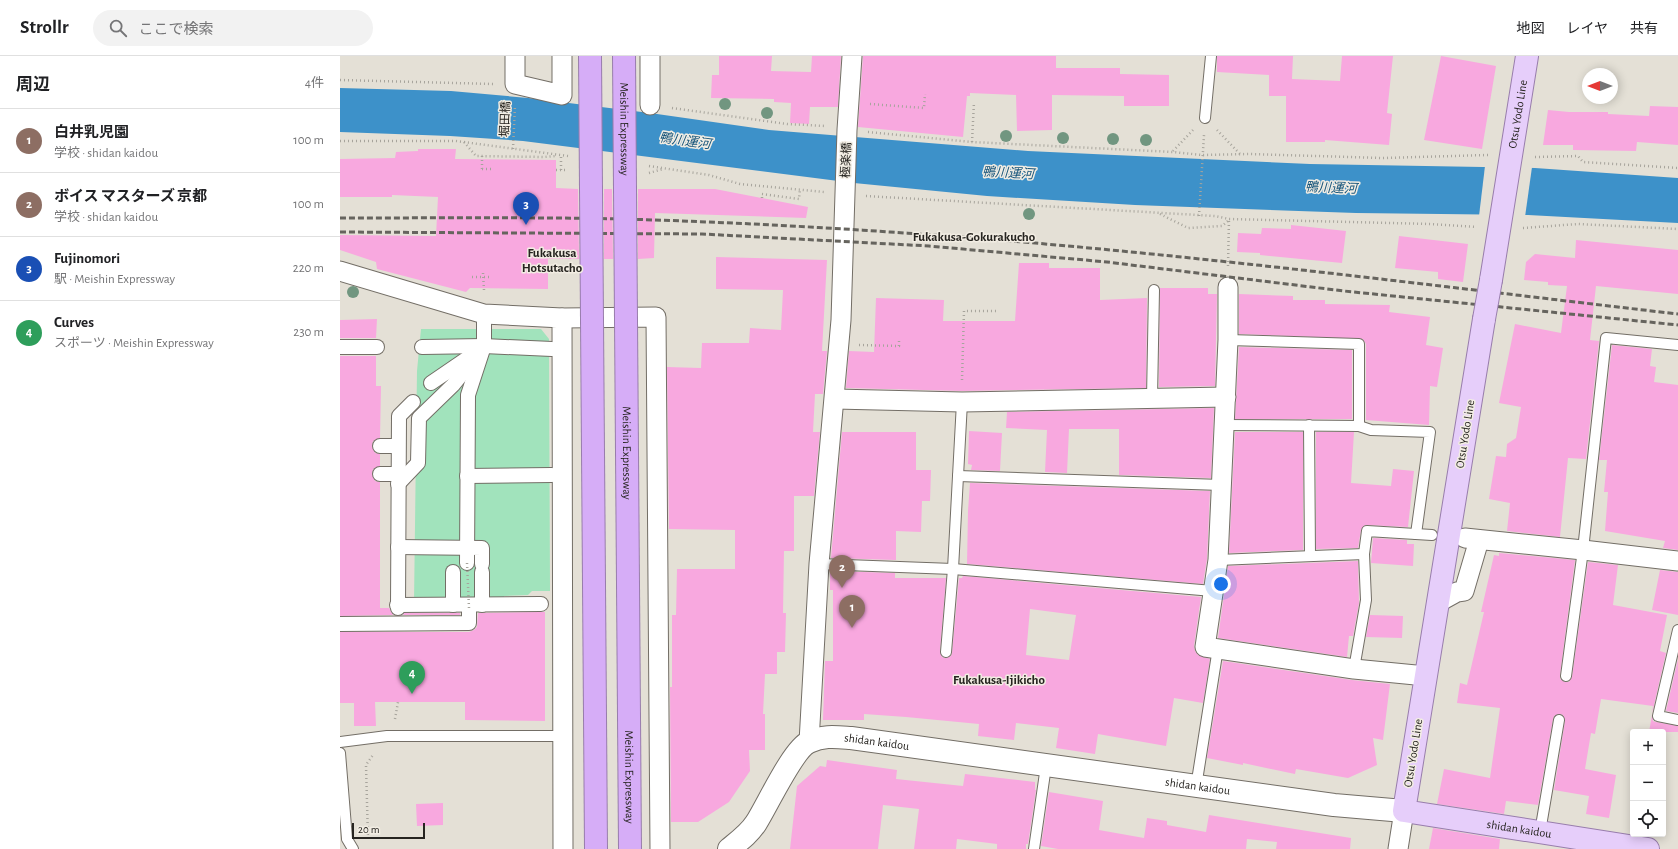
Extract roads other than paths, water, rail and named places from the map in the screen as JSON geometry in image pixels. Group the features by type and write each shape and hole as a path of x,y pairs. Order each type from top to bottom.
{"highway":[{"path":"590,56 596,849"},
{"name":"Meishin Expressway","path":"624,56 630,849"}],"main road":[{"name":"Otsu Yodo Line","path":"1404,811 1500,217 1528,56"},
{"name":"shidan kaidou","path":"1404,811 1648,849"}],"street":[{"path":"515,56 515,84 562,95 562,56"},
{"path":"650,56 650,105"},
{"name":"極楽橋","path":"809,742 819,564 841,320 847,131 852,56"},
{"path":"340,271 484,314 562,318 656,317 660,849"},
{"path":"1228,287 1226,397 1218,560 1205,647 1354,669 1426,676"},
{"path":"562,318 563,849"},
{"path":"467,563 468,395 484,346 484,322"},
{"path":"431,383 484,346"},
{"path":"398,479 418,464 419,418 454,385 484,346"},
{"path":"422,347 484,346 552,349"},
{"path":"340,347 377,347"},
{"path":"835,399 962,402 1226,397"},
{"path":"413,402 399,416 397,607 547,604"},
{"path":"380,446 398,446"},
{"path":"380,474 398,479"},
{"path":"467,476 552,475"},
{"path":"1437,603 1457,592 1464,591 1472,539 1678,561"},
{"path":"340,624 469,622 476,606 482,568 482,548 398,547"},
{"path":"454,572 454,605"},
{"name":"shidan kaidou","path":"729,849 743,838 755,824 787,769 802,747 809,742 827,736 852,738 1334,805 1404,811"},
{"path":"1398,849 1404,811"}],"lane":[{"path":"1205,118 1211,56"},
{"path":"1152,398 1154,290"},
{"path":"1566,676 1584,550 1606,338 1678,345"},
{"path":"1228,340 1359,344 1358,426"},
{"path":"946,652 953,568 962,402"},
{"path":"1224,425 1358,426 1371,430 1430,432 1416,534"},
{"path":"1309,425 1310,556"},
{"path":"958,476 1221,485"},
{"path":"1354,669 1366,600 1364,554 1367,531 1432,535"},
{"path":"1218,560 1364,554"},
{"path":"819,564 953,568 1213,591"},
{"path":"1678,630 1658,716 1678,720"},
{"path":"1196,786 1218,648"},
{"path":"1540,832 1558,720"},
{"path":"340,742 387,736 562,736"},
{"path":"340,753 347,839 353,849"},
{"path":"1034,849 1046,766"}],"water":[{"name":"鴨川運河","path":"340,88 451,91 528,98 769,130 1028,151 1310,164 1535,168 1678,178 1678,223 1528,215 1356,213 1135,205 987,196 854,183 523,141 450,136 340,132"}],"railway":[{"path":"340,218 623,219 866,230 1038,243 1221,261 1678,314"},
{"path":"340,232 702,234 929,246 1107,262 1344,291 1678,325"}],"place":[{"name":"Fujinomori","path":"526,225"},
{"name":"ボイス マスターズ 京都","path":"842,588"},
{"name":"白井乳児園","path":"852,628"},
{"name":"Curves","path":"412,694"}],"district":[{"name":"Fukakusa-Gokurakucho","path":"974,236"},
{"name":"Fukakusa Hotsutacho","path":"552,260"},
{"name":"Fukakusa-Ijikicho","path":"999,679"}]}
